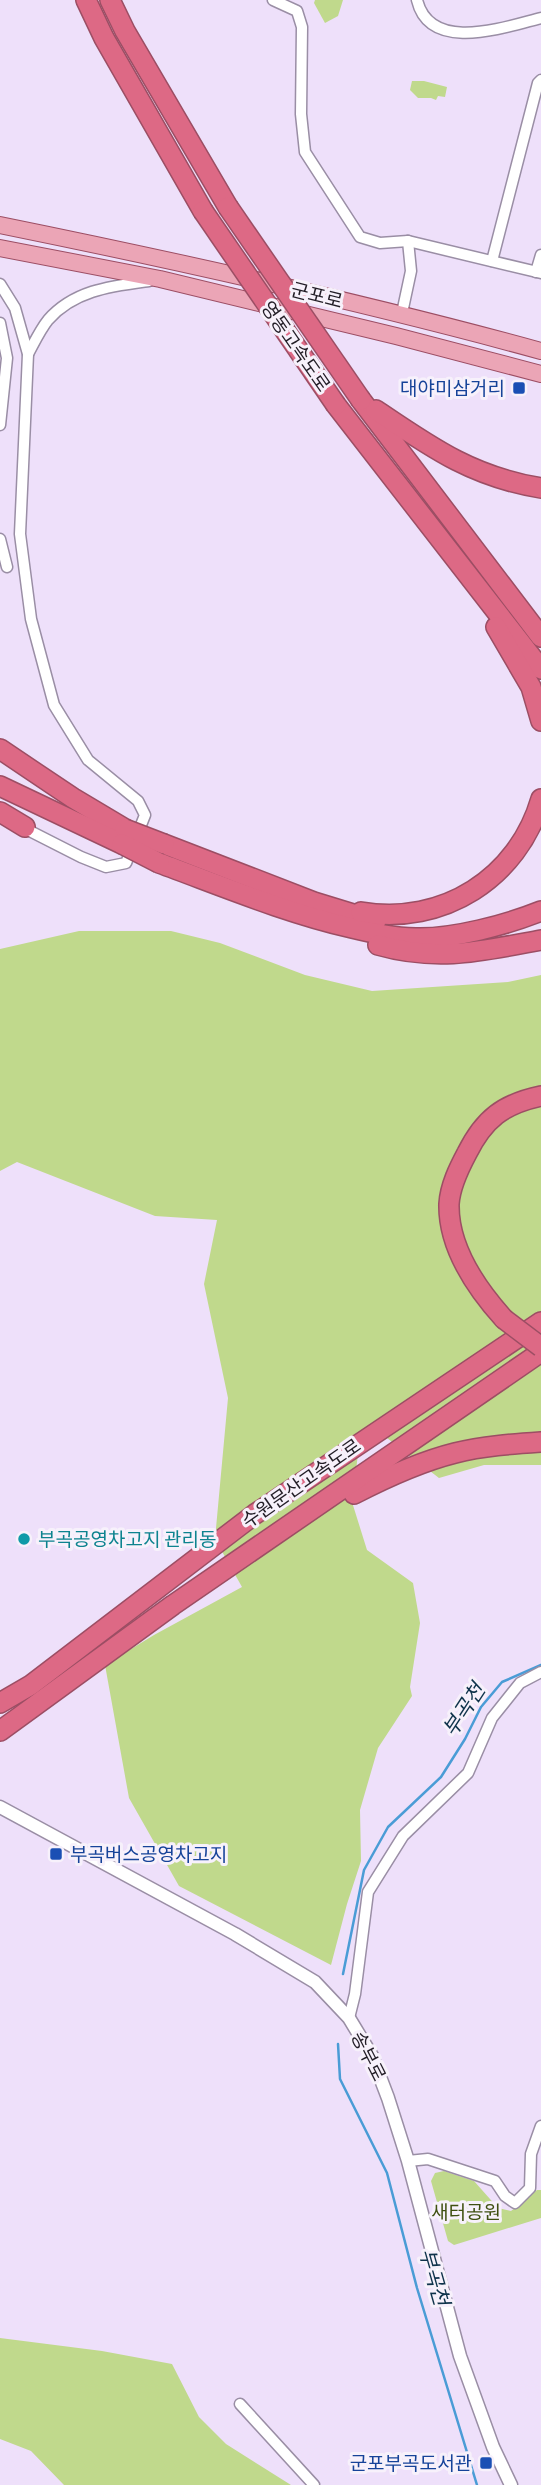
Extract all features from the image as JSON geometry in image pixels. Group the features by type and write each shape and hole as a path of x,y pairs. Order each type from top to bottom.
{"highway":[{"name":"영동고속도로","path":"86,0 104,38 202,211 336,405 541,669"},
{"name":"영동고속도로","path":"110,0 125,31 228,207 361,400 541,637"},
{"path":"361,400 420,440 465,466 541,488"},
{"path":"457,559 531,687 541,721"},
{"path":"0,749 73,798 159,863 383,935 417,938 495,926 541,911"},
{"path":"0,786 124,837 164,844 315,911 380,945 420,954 463,954 541,940"},
{"path":"315,911 414,913 443,906 491,879 511,860 534,823 541,799"},
{"path":"0,812 25,827"},
{"path":"315,911 384,924 417,927 494,915 541,899"},
{"path":"541,1096 526,1099 498,1112 478,1130 456,1173 449,1203 452,1228 460,1254 483,1296 508,1316 541,1349"},
{"path":"541,1110 530,1110 506,1122 492,1135 478,1152 462,1198 463,1226 469,1250 479,1272 508,1316 541,1334"},
{"name":"수원문산고속도로","path":"0,1731 37,1693 255,1514 541,1322"},
{"name":"수원문산고속도로","path":"0,1703 37,1693 173,1605 282,1532 541,1349"},
{"path":"282,1532 376,1483 453,1453 541,1442"}],"main road":[{"name":"군포로","path":"0,225 163,258 402,313 541,351"},
{"name":"군포로","path":"0,248 160,279 541,374"}],"street":[{"path":"273,0 297,11 302,27 301,114 305,152 360,237 380,243 408,241 538,273 541,255"},
{"path":"417,0 424,15 439,27 456,33 481,33 541,18"},
{"path":"492,261 538,83 541,80"},
{"path":"402,313 411,271 408,241"},
{"path":"28,354 46,322 65,303 90,292 160,279"},
{"path":"0,284 15,307 28,354 20,534 31,619 54,705 88,760 138,801 145,815 125,863 106,867 81,857 25,827 0,822"},
{"path":"0,323 7,358 0,425"},
{"path":"0,539 4,566 25,572"},
{"path":"349,2018 355,1994 368,1892 403,1836 468,1773 492,1717 520,1683 541,1672"},
{"name":"송부로","path":"0,1807 235,1934 315,1982 349,2018 372,2056 408,2161 460,2356 493,2447 511,2485"},
{"path":"408,2161 428,2160 495,2181 505,2196 515,2203 530,2188 531,2154 541,2126"},
{"path":"240,2404 314,2485"}],"green space":[{"path":"315,0 343,0 338,16 325,23 314,3"},
{"path":"412,81 447,87 445,97 438,96 436,100 418,98 410,90"},
{"path":"79,931 171,931 220,943 305,975 372,991 508,982 541,975 541,1465 484,1465 439,1478 387,1438 358,1454 352,1502 367,1550 413,1583 420,1623 410,1687 412,1696 378,1748 360,1810 361,1861 331,1965 179,1886 129,1798 105,1665 242,1587 215,1539 228,1398 204,1284 217,1220 155,1216 17,1162 0,1171 0,949"},
{"name":"새터공원","path":"444,2171 474,2181 498,2208 511,2211 537,2190 541,2190 541,2218 454,2245 448,2241 431,2181 435,2173"},
{"path":"0,2338 102,2351 172,2364 199,2417 226,2444 291,2485 64,2485 31,2451 0,2439"}],"waterway":[{"name":"부곡천","path":"343,1974 364,1870 388,1827 441,1777 481,1707 502,1682 541,1665"},
{"name":"부곡천","path":"338,2044 340,2079 387,2173 417,2288 477,2485"}],"place":[{"name":"대야미삼거리","path":"519,388"},
{"name":"부곡공영차고지 관리동","path":"24,1539"},
{"name":"부곡버스공영차고지","path":"56,1854"},
{"name":"군포부곡도서관","path":"486,2463"}]}
